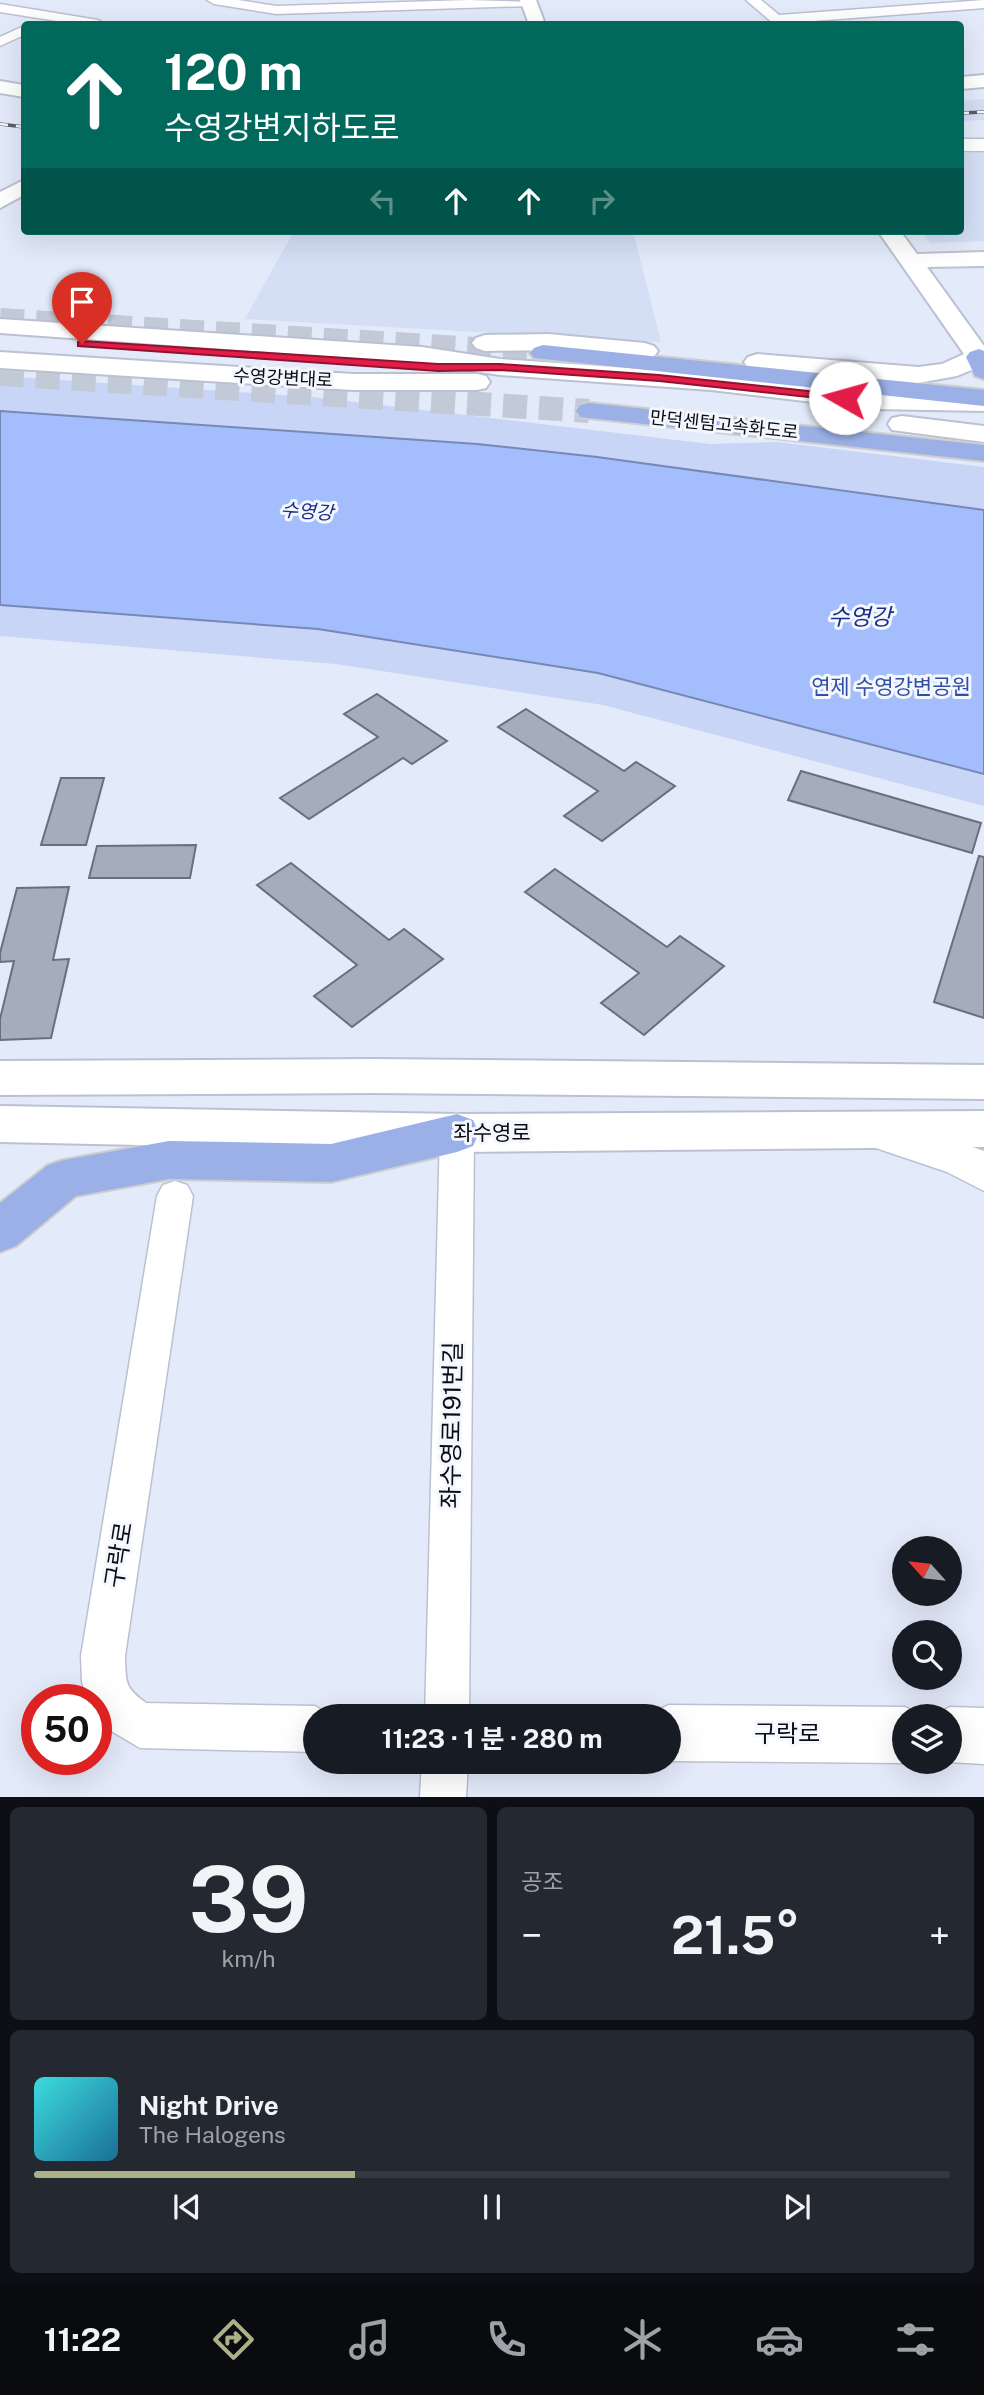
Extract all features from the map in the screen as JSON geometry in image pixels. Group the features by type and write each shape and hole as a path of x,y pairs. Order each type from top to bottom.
{"highway":[{"path":"543,353 943,393 984,400"},
{"path":"943,393 976,387 983,367"},
{"path":"872,401 984,413"},
{"name":"만덕센텀고속화도로","path":"589,411 984,453"},
{"path":"0,1231 64,1179 169,1160 331,1163 457,1133"}],"main road":[{"path":"528,1 536,21"},
{"path":"0,77 21,80"},
{"path":"964,83 984,81"},
{"path":"0,86 21,90"},
{"path":"964,92 984,90"},
{"path":"0,201 21,188"},
{"path":"316,347 548,342 918,375 983,367 892,235"},
{"path":"908,261 984,259"},
{"name":"수영강변대로","path":"0,326 422,355 498,375 976,432"},
{"path":"0,338 438,367 498,375"},
{"path":"0,347 498,375"},
{"name":"수영강변대로","path":"0,360 353,382 498,375 711,382 872,401 984,400"},
{"path":"0,1078 374,1076 984,1082"},
{"name":"좌수영로","path":"0,1124 457,1133 984,1129"}],"street":[{"path":"214,0 279,5 528,1"},
{"path":"753,0 778,21"},
{"path":"393,3 396,21"},
{"path":"790,21 984,4"},
{"path":"267,21 279,5"},
{"path":"0,8 80,21"},
{"path":"0,41 21,31"},
{"path":"0,54 21,45"},
{"path":"964,145 984,145"},
{"path":"874,1131 961,1159 984,1173"},
{"name":"좌수영로191번길","path":"446,1704 457,1133"},
{"name":"구락로","path":"176,1196 103,1656 107,1694 113,1706 139,1725 303,1729"},
{"name":"구락로","path":"681,1733 892,1735"},
{"path":"962,1735 984,1736"},
{"path":"443,1797 444,1774"}],"shaded area":[{"path":"984,99 984,120 964,121 964,101"},
{"path":"964,153 984,153 984,241 930,243 925,235 964,235"},
{"path":"292,235 634,235 661,342 245,319"}],"green space":[{"name":"수영강","path":"0,376 313,397 710,444 777,442 984,467 984,806 603,705 336,664 0,636"}],"water":[{"name":"수영강","path":"0,411 477,444 597,457 984,510 984,774 598,673 318,629 0,605"}],"building":[{"path":"377,694 447,741 412,764 403,758 309,819 280,798 378,737 344,714"},
{"path":"526,709 624,771 636,762 675,786 602,841 564,816 598,791 498,727"},
{"path":"801,771 981,823 972,853 788,800"},
{"path":"61,778 104,778 86,845 41,845"},
{"path":"196,845 190,878 89,878 97,846"},
{"path":"979,856 984,857 984,1018 934,1002"},
{"path":"291,863 389,940 404,929 443,959 352,1027 314,996 357,965 257,885"},
{"path":"555,869 667,947 680,936 724,966 644,1035 601,1003 639,973 525,892"},
{"path":"69,887 53,960 69,959 51,1038 0,1040 0,1019 14,961 0,962 0,953 17,888"}],"tunnel":[{"path":"0,320 543,353"},
{"path":"0,374 589,411"}],"railway":[{"path":"964,113 984,112"},
{"path":"0,124 21,127"}],"route":[{"path":"82,344 659,378 845,398"}],"park label":[{"name":"연제 수영강변공원","path":"891,687"}]}
